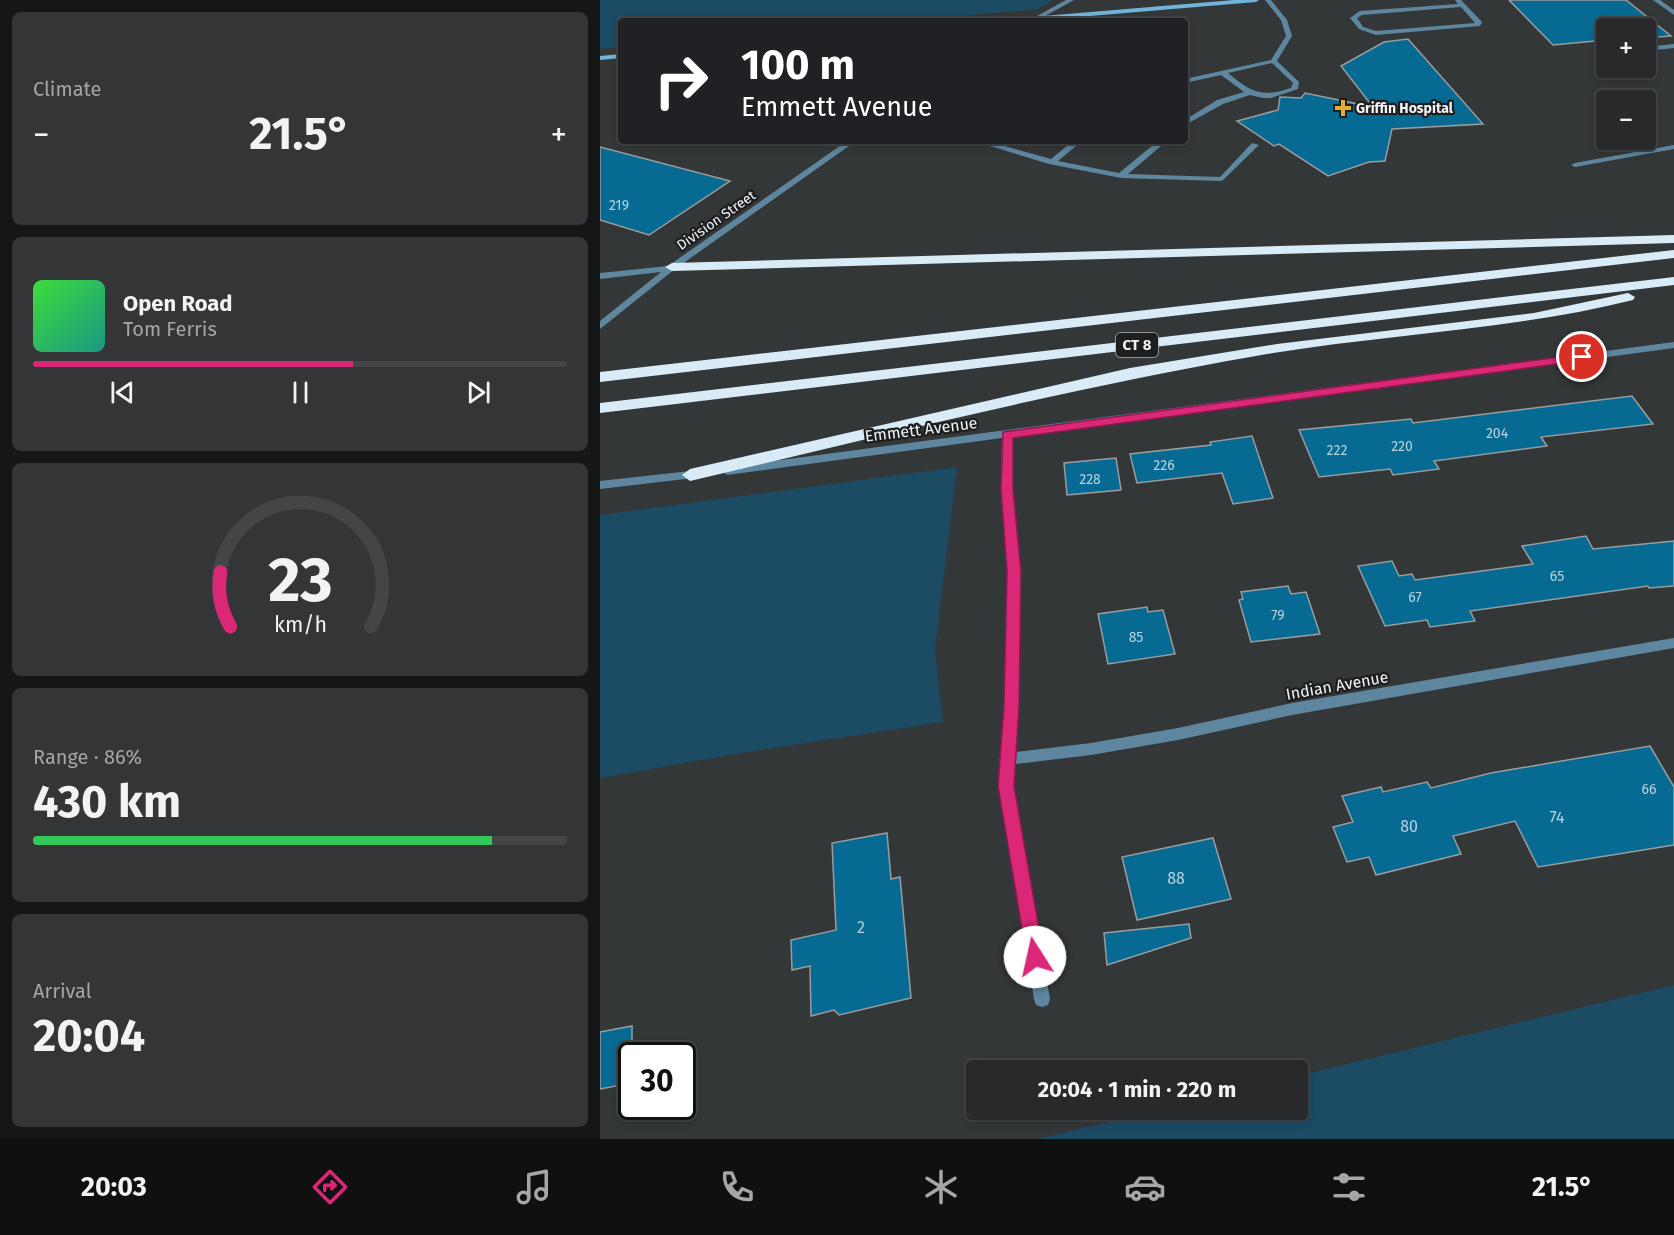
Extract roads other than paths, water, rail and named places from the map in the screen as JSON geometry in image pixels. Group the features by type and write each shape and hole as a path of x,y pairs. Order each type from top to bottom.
{"highway":[{"path":"672,267 1674,239"},
{"name":"CT 8","path":"600,377 1674,254"},
{"name":"CT 8","path":"600,408 1674,281"},
{"path":"690,475 1130,374 1276,348 1534,317 1674,288"}],"main road":[{"path":"1046,18 1256,0"},
{"path":"1136,3 1151,9"},
{"path":"600,57 618,56"}],"street":[{"path":"1036,18 1071,0"},
{"path":"1188,80 1273,61 1289,36 1284,20 1268,0"},
{"path":"1656,0 1674,13"},
{"path":"1460,3 1479,22 1478,25 1376,33 1361,28 1353,18 1360,14 1460,3"},
{"path":"1656,48 1674,46"},
{"path":"1188,121 1220,102 1248,93 1273,95 1294,89 1297,83 1294,78 1273,61"},
{"path":"1222,72 1248,93"},
{"name":"Division Street","path":"600,326 672,267 848,144"},
{"path":"995,144 1052,162 1121,176 1222,179 1255,145"},
{"path":"1052,162 1074,144"},
{"path":"1121,176 1159,144"},
{"path":"1575,165 1674,147"},
{"path":"600,276 672,267"},
{"name":"Emmett Avenue","path":"600,485 1007,435 1674,345"},
{"path":"1007,435 1007,489 1014,572 1012,706 1006,759 1006,786 1042,999"},
{"name":"Indian Avenue","path":"1006,759 1167,736 1292,709 1674,643"}],"place":[{"name":"Griffin Hospital","path":"1343,108"}]}
